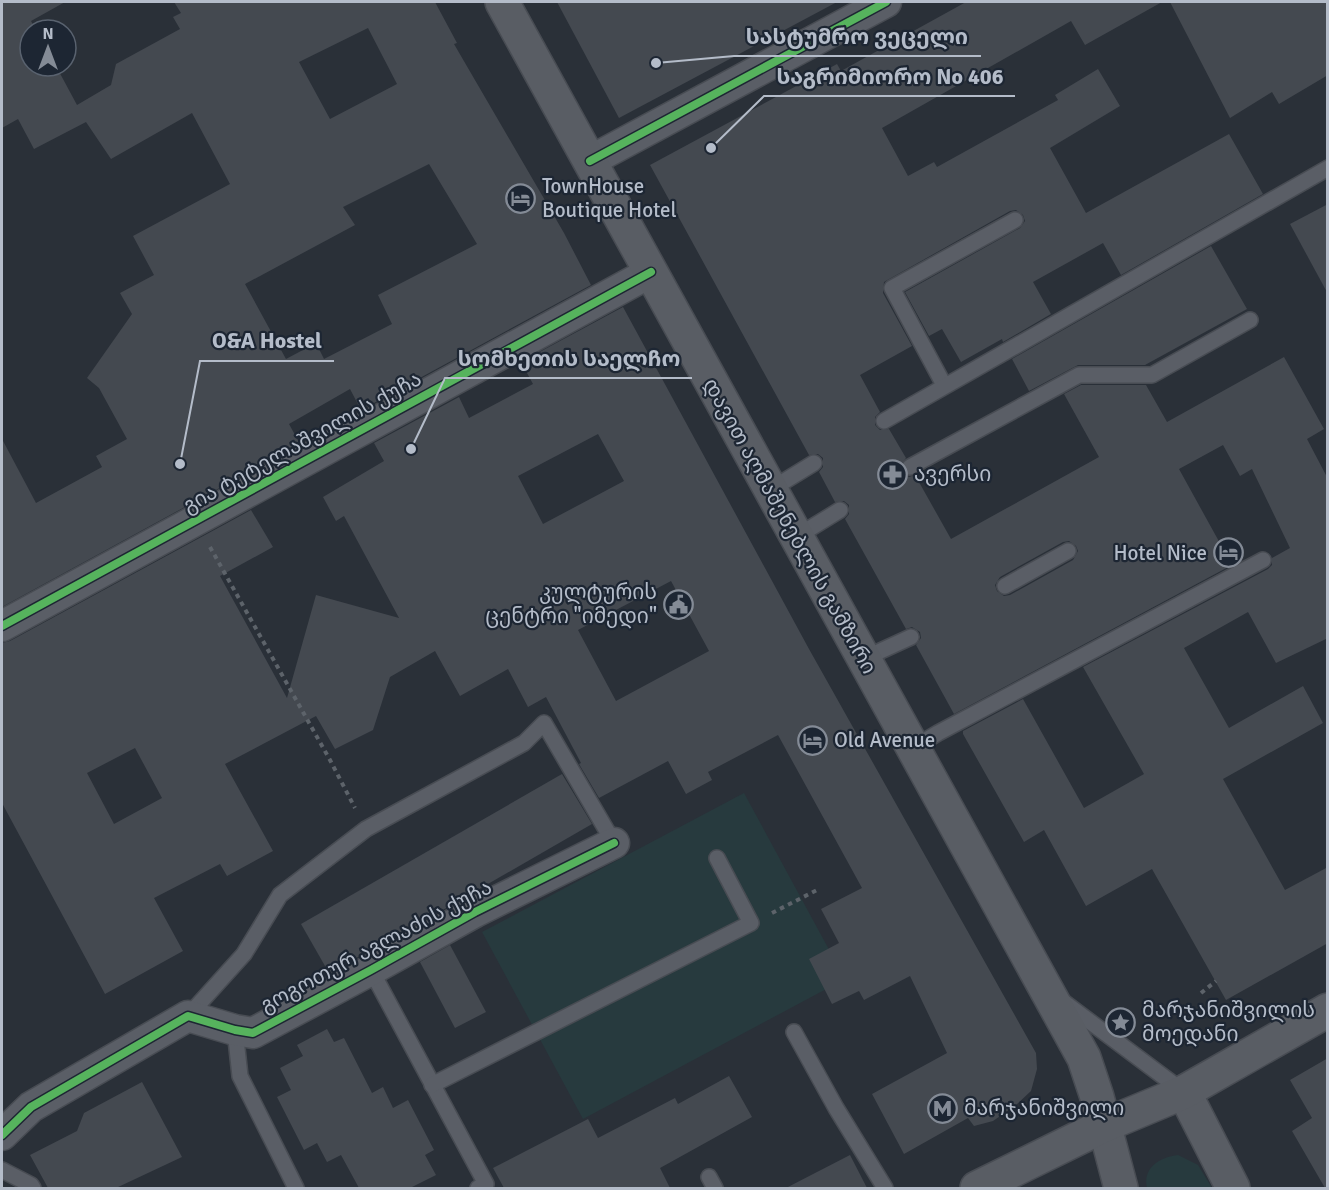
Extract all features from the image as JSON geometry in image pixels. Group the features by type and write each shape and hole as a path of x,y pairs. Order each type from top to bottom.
{"main road":[{"name":"დავით აღმაშენებლის გამზირი","path":"502,2 1084,1058 1105,1125"},
{"path":"977,1188 1105,1125 1184,1092 1328,1010"},
{"path":"1184,1092 1233,1188"},
{"path":"1105,1125 1121,1188"}],"street":[{"path":"590,161 886,2"},
{"name":"გია ტეტელაშვილის ქუჩა","path":"2,626 651,272"},
{"name":"გოგოთურ აგლაძის ქუჩა","path":"188,1016 253,1033 475,912 614,843"},
{"path":"2,1136 31,1107 188,1016"}],"lane":[{"path":"884,421 1328,168"},
{"path":"944,385 892,288 1015,220"},
{"path":"910,467 1079,375 1152,375 1250,320"},
{"path":"770,490 814,463"},
{"path":"796,537 840,510"},
{"path":"1005,586 1068,551"},
{"path":"913,748 1263,560"},
{"path":"864,659 911,637"},
{"path":"188,1016 244,954 279,895 366,829 524,743 544,723 614,843"},
{"path":"432,1085 751,923 717,858"},
{"path":"371,970 484,1187"},
{"name":"დავით აღმაშენებლის გამზირი","path":"1044,987 1184,1092"},
{"path":"235,1030 240,1076 293,1188"},
{"path":"794,1032 836,1108 885,1188"},
{"path":"2,1170 33,1188"}],"path":[{"path":"195,521 330,760 366,829"},
{"path":"751,923 817,890"},
{"path":"1201,993 1216,981"}],"green space":[{"path":"744,793 845,979 583,1119 482,932"},
{"path":"1178,1155 1198,1165 1212,1188 1147,1188 1146,1181 1150,1169 1165,1158"}],"building":[{"path":"2,2 65,2 36,18 18,18 18,78 62,78 77,105 111,85 116,64 180,29 173,17 181,13 174,2 435,2 457,43 454,44 564,233 591,285 361,410 350,389 289,424 300,444 2,607 2,439 36,503 102,467 96,456 127,439 99,388 87,378 132,314 120,293 154,275 133,236 230,184 192,113 111,159 86,122 34,149 18,119 2,128","holes":["368,28 397,84 330,119 299,62","429,164 477,244 378,295 392,324 324,359 316,343 286,359 245,284 355,225 343,207"]},
{"path":"557,2 837,2 619,118"},
{"path":"966,2 1162,2 1085,45 1071,21 882,128 908,176 934,162 937,167 1058,100 1055,95 1098,69 1120,106 1050,148 1086,213 1229,134 1263,194 1121,275 1103,243 1033,282 1051,314 1003,342 1002,339 961,362 942,329 929,336 905,292 1020,228 1025,221 1023,215 1016,210 1010,211 884,282 883,293 912,346 860,375 880,412 875,417 875,425 880,430 889,429 906,458 900,466 902,472 909,477 915,475 951,539 1099,457 1064,394 1081,385 1146,385 1167,422 1284,357 1324,429 1307,439 1328,479 1328,638 1276,663 1248,612 1184,648 1229,728 1303,686 1323,723 1223,779 1285,890 1328,867 1328,943 1226,1000 1152,869 1086,906 1044,830 1024,842 963,731 1023,699 1084,808 1144,774 1083,667 1268,569 1272,565 1272,558 1290,548 1252,469 1240,476 1223,445 1179,469 1232,565 954,714 916,645 921,638 920,632 912,627 906,629 845,519 849,514 849,505 844,501 835,502 819,472 823,467 823,458 818,454 809,455 650,165 837,64 841,71","holes":["1069,541 1076,546 1078,551 1073,560 1010,595 1004,596 997,591 995,585 1000,577 1063,542"]},
{"path":"1170,2 1328,2 1328,75 1279,104 1272,92 1230,118"},
{"path":"1328,204 1328,294 1290,224"},
{"path":"1211,246 1247,309 1145,365 1078,365 1029,391 1012,359"},
{"path":"623,307 809,649 1036,1053 1037,1069 1031,1091 993,1121 974,1126 968,1118 904,1154 872,1094 947,1053 910,976 864,1000 859,991 832,1004 809,959 839,943 821,909 862,888 778,735 708,772 712,780 686,794 668,761 599,798 579,764 581,763 546,697 528,707 508,669 460,696 435,651 390,677 373,730 335,749 316,716 225,764 273,851 227,876 220,864 154,898 183,951 105,994 2,803 2,643 10,641 251,510 273,547 220,576 287,698 316,595 399,618 344,516 336,521 323,497 384,461 374,443 459,397 469,418 533,384 521,362","holes":["598,434 624,481 543,524 518,476","671,581 709,651 616,701 578,630","135,748 162,798 114,824 87,773"]},
{"path":"562,774 592,824 329,973 301,924"},
{"path":"450,945 486,1012 455,1028 420,962"},
{"path":"327,1029 334,1042 344,1038 372,1093 383,1087 393,1108 408,1100 434,1150 425,1155 436,1175 410,1188 359,1188 341,1155 327,1162 317,1143 304,1150 277,1097 291,1090 280,1068 303,1056 297,1045"},
{"path":"1328,1058 1328,1188 1325,1188 1292,1131 1312,1118 1290,1080"},
{"path":"729,1076 752,1117 660,1168 670,1188 504,1188 493,1168 588,1119 598,1138 675,1098 678,1104"},
{"path":"142,1082 182,1157 116,1188 48,1188 30,1155 77,1131 84,1113"},
{"path":"850,1155 867,1188 786,1188"}],"cycle path":[{"path":"590,161 886,2"},
{"path":"2,626 651,272"},
{"path":"2,1135 31,1107 188,1016 253,1033 475,912 614,843"}],"place":[{"name":"სასტუმრო ვეცელი","path":"656,63"},
{"name":"საგრიმიორო No 406","path":"711,148"},
{"name":"TownHouse Boutique Hotel","path":"521,198"},
{"name":"სომხეთის საელჩო","path":"411,449"},
{"name":"O&A Hostel","path":"180,464"},
{"name":"ავერსი","path":"893,474"},
{"name":"Hotel Nice","path":"1228,553"},
{"name":"კულტურის ცენტრი \"იმედი\"","path":"678,604"},
{"name":"Old Avenue","path":"813,740"},
{"name":"მარჯანიშვილის მოედანი","path":"1121,1022"},
{"name":"მარჯანიშვილი","path":"943,1108"}]}
